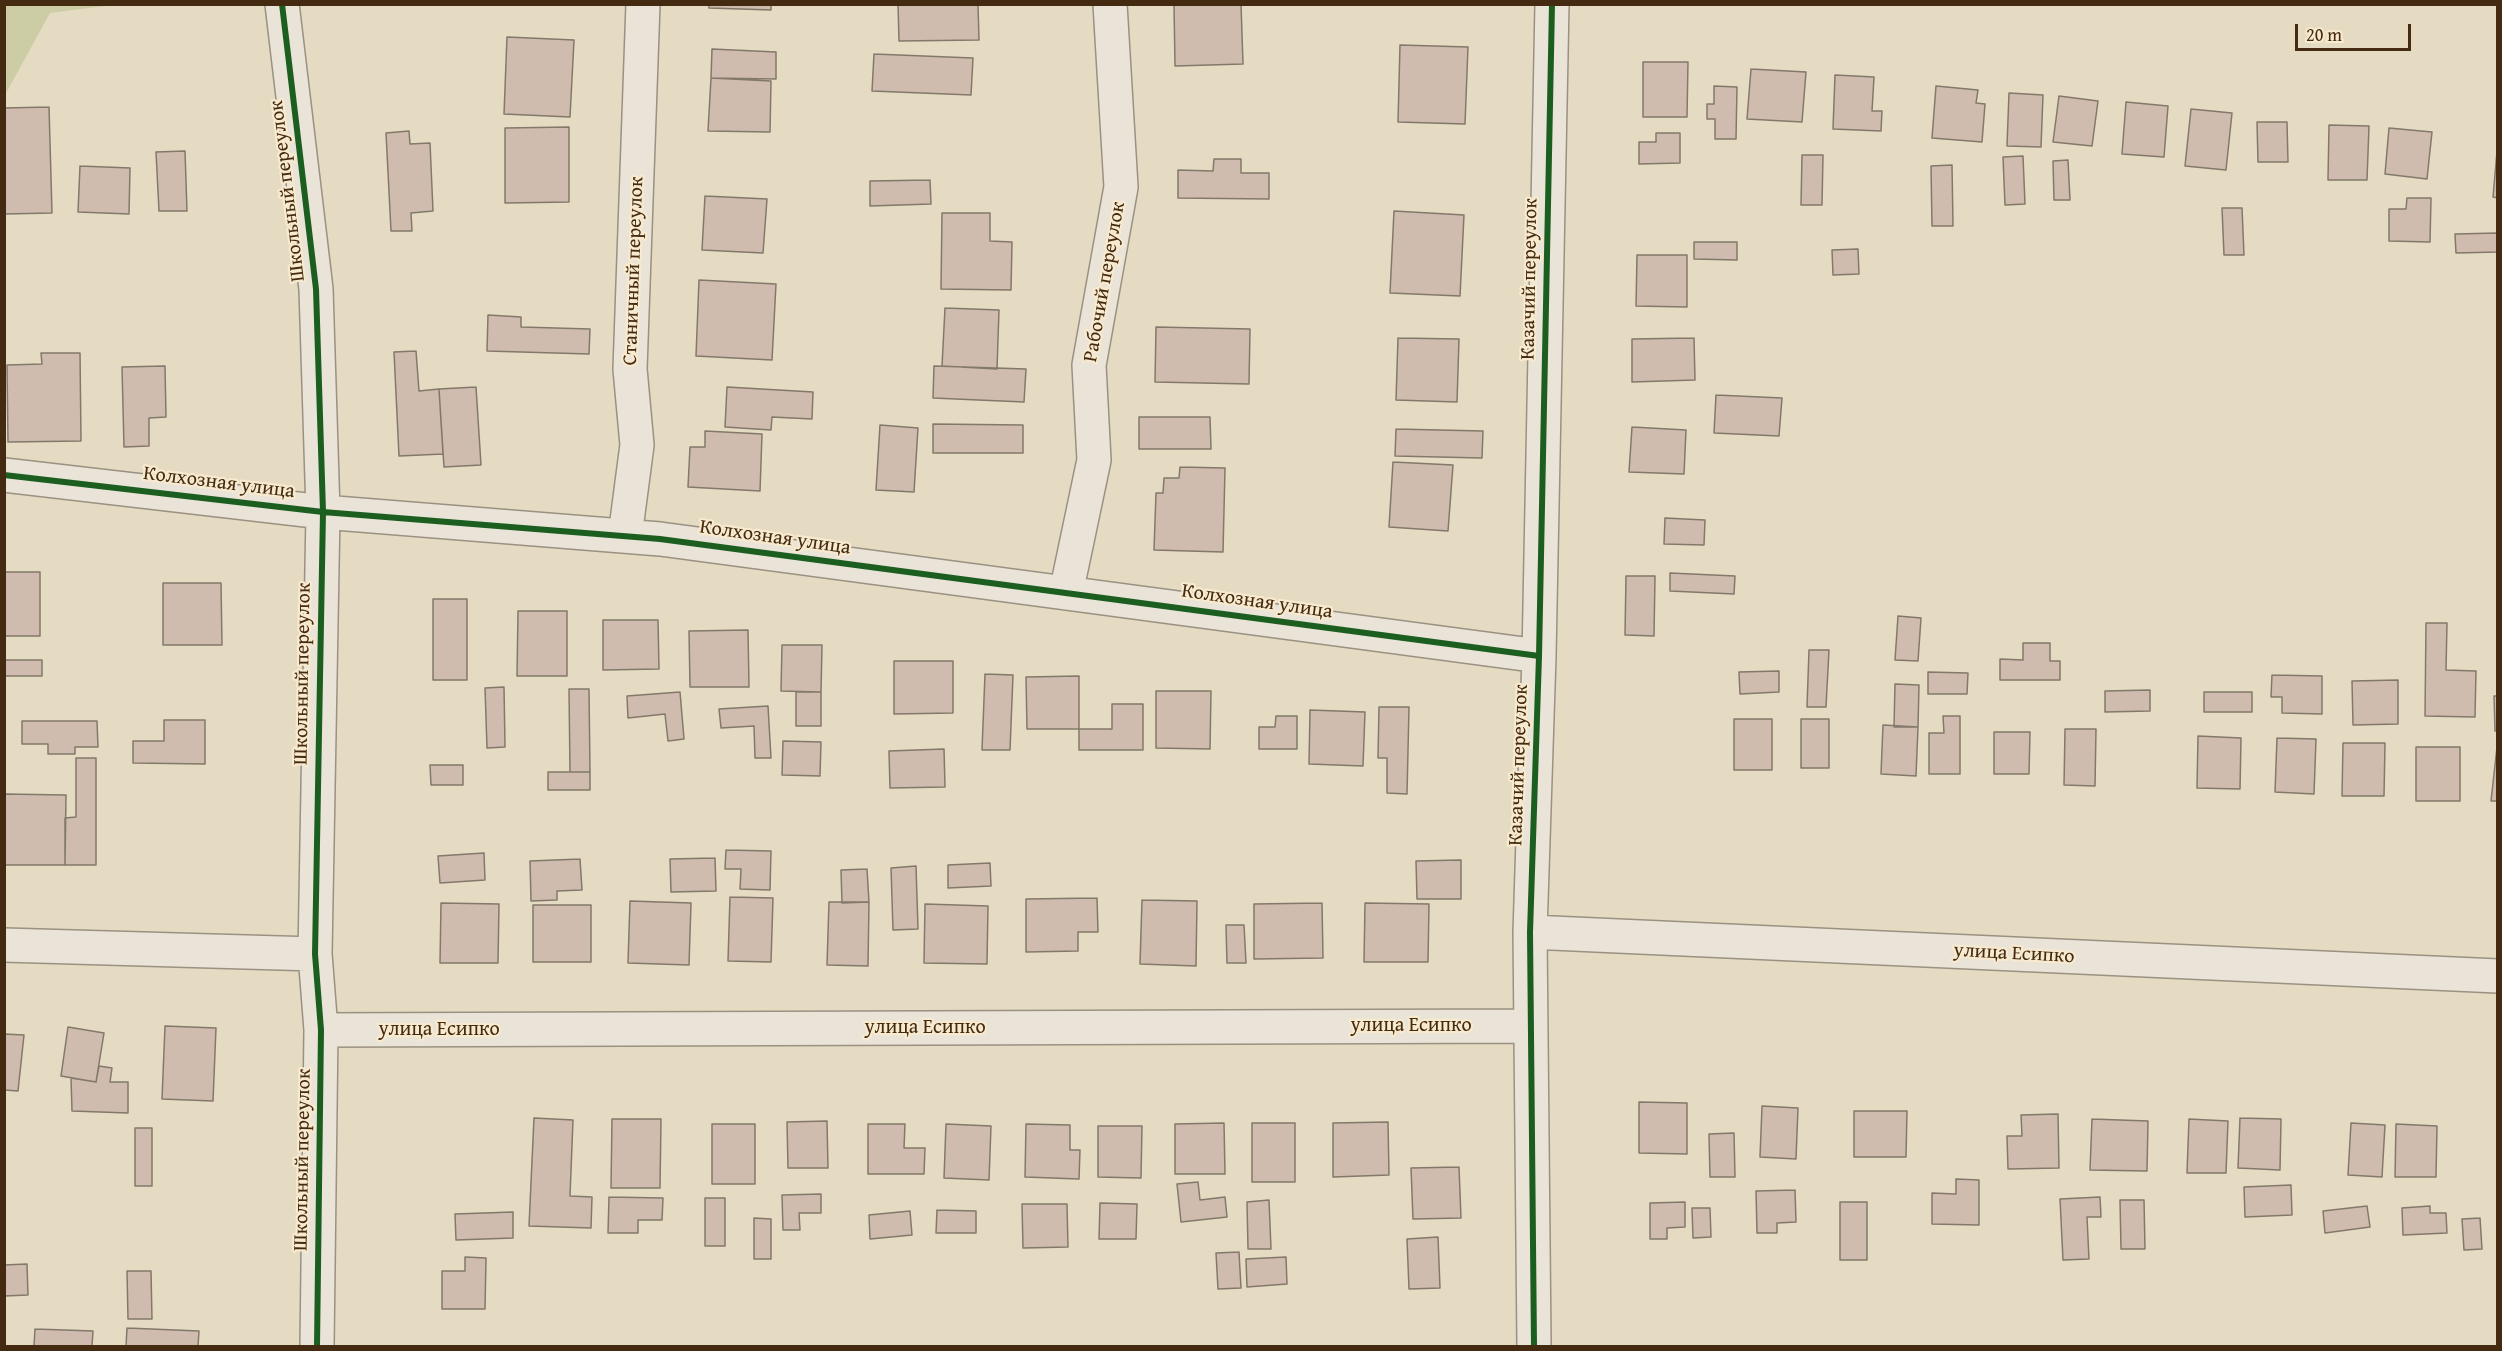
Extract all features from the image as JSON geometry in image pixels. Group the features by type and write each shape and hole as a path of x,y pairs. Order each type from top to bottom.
{"street":[{"name":"Школьный переулок","path":"282,4 316,290 323,512 315,954 321,1030 317,1347"},
{"name":"Станичный переулок","path":"625,536 637,446 630,369 643,4"},
{"name":"Рабочий переулок","path":"1066,593 1094,460 1089,365 1121,187 1110,4"},
{"name":"Казачий переулок","path":"1534,1347 1529,1026 1530,932 1539,656 1552,4"},
{"name":"Колхозная улица","path":"4,475 323,512 625,536 1539,656"},
{"name":"улица Есипко","path":"1530,932 2498,976"},
{"path":"4,945 315,954"},
{"name":"улица Есипко","path":"321,1030 1529,1026"}],"green space":[{"path":"5,4 113,5 50,13 5,95"}],"building":[{"path":"709,4 771,4 771,10 709,8"},
{"path":"898,4 978,4 979,40 899,41"},
{"path":"1241,4 1243,64 1175,66 1174,5"},
{"path":"507,37 574,40 570,117 504,114"},
{"path":"1400,45 1468,47 1465,124 1398,122"},
{"path":"712,49 776,52 776,79 711,78"},
{"path":"874,54 973,58 971,95 872,91"},
{"path":"1643,62 1688,62 1687,117 1643,117"},
{"path":"1751,69 1806,72 1802,122 1747,119"},
{"path":"1835,75 1874,77 1872,111 1882,111 1881,131 1833,129"},
{"path":"711,78 771,81 770,132 708,131"},
{"path":"1714,86 1737,87 1736,139 1715,139 1715,119 1707,119 1707,104 1714,104"},
{"path":"1936,86 1978,90 1976,103 1985,104 1982,142 1932,138"},
{"path":"2009,93 2043,95 2041,147 2007,146"},
{"path":"2059,96 2098,101 2092,146 2053,142"},
{"path":"2126,102 2168,106 2164,157 2122,154"},
{"path":"49,107 52,213 4,214 4,108"},
{"path":"2191,109 2232,113 2226,170 2185,166"},
{"path":"2257,122 2287,122 2288,162 2258,162"},
{"path":"2329,125 2369,126 2367,180 2328,180"},
{"path":"569,127 569,202 505,203 505,128"},
{"path":"2389,128 2432,132 2427,179 2385,174"},
{"path":"409,131 410,144 430,143 433,211 411,213 412,231 391,231 386,133"},
{"path":"1656,133 1680,133 1680,163 1639,164 1639,142 1656,142"},
{"path":"2498,140 2498,198 2493,197"},
{"path":"185,151 187,211 159,211 156,152"},
{"path":"1802,155 1823,155 1822,205 1801,205"},
{"path":"2023,156 2025,204 2005,205 2003,157"},
{"path":"1214,159 1241,159 1241,173 1269,173 1269,199 1178,198 1178,170 1213,171"},
{"path":"2068,160 2070,200 2054,200 2053,161"},
{"path":"1952,165 1953,226 1932,226 1931,166"},
{"path":"80,166 130,168 129,214 78,212"},
{"path":"930,180 931,204 870,206 870,181"},
{"path":"705,196 767,199 763,253 702,250"},
{"path":"2407,198 2431,198 2430,242 2389,241 2389,209 2406,209"},
{"path":"2222,208 2242,208 2244,255 2224,255"},
{"path":"1394,211 1464,215 1460,296 1390,293"},
{"path":"942,213 990,213 990,241 1012,242 1011,290 941,289"},
{"path":"2498,233 2498,252 2456,253 2455,234"},
{"path":"1694,242 1737,242 1737,260 1694,259"},
{"path":"1858,249 1859,274 1833,275 1832,250"},
{"path":"1637,255 1687,255 1687,307 1636,306"},
{"path":"699,280 776,284 772,360 696,356"},
{"path":"945,308 999,310 997,369 942,366"},
{"path":"488,315 521,317 521,327 590,329 589,354 487,351"},
{"path":"1156,327 1250,329 1249,384 1155,382"},
{"path":"1398,338 1459,339 1457,402 1396,400"},
{"path":"1694,338 1695,380 1632,382 1632,339"},
{"path":"416,351 419,391 439,389 443,454 399,456 394,352"},
{"path":"41,353 80,353 81,441 8,442 7,365 42,364"},
{"path":"165,366 166,417 149,418 149,446 124,447 122,367"},
{"path":"934,366 1026,369 1024,402 933,398"},
{"path":"476,387 481,465 444,467 439,389"},
{"path":"727,387 813,392 812,419 772,417 771,430 725,427"},
{"path":"1716,395 1782,398 1779,436 1714,433"},
{"path":"1139,417 1210,417 1211,449 1139,449"},
{"path":"933,424 1023,425 1023,453 933,453"},
{"path":"880,425 918,428 914,492 876,490"},
{"path":"1632,427 1686,430 1684,474 1629,472"},
{"path":"1396,429 1483,431 1482,458 1395,456"},
{"path":"705,431 762,434 760,491 688,487 690,447 705,447"},
{"path":"1393,462 1453,465 1448,531 1389,527"},
{"path":"1180,467 1225,468 1223,552 1154,550 1156,493 1163,493 1164,478 1179,478"},
{"path":"1665,518 1705,520 1704,545 1664,544"},
{"path":"4,572 40,572 40,636 4,636"},
{"path":"1670,573 1735,576 1734,594 1670,591"},
{"path":"1626,576 1655,576 1654,636 1625,635"},
{"path":"163,583 221,583 222,645 163,645"},
{"path":"433,599 467,599 467,680 433,680"},
{"path":"518,611 567,611 567,676 517,676"},
{"path":"1898,616 1921,618 1918,661 1895,660"},
{"path":"603,620 658,620 659,669 603,670"},
{"path":"2426,623 2447,623 2446,670 2476,671 2475,717 2425,716"},
{"path":"748,630 749,687 690,687 689,631"},
{"path":"2023,643 2050,643 2050,661 2060,661 2060,680 2000,680 2000,659 2023,660"},
{"path":"782,645 822,645 821,692 781,691"},
{"path":"1809,650 1829,650 1826,707 1807,707"},
{"path":"4,660 42,660 42,676 4,676"},
{"path":"894,661 953,661 953,713 894,714"},
{"path":"1779,671 1779,692 1740,694 1739,672"},
{"path":"1928,672 1968,673 1967,694 1928,694"},
{"path":"985,674 1013,675 1010,750 982,750"},
{"path":"2272,675 2322,676 2322,714 2282,713 2282,697 2271,697"},
{"path":"1079,676 1079,729 1027,729 1026,677"},
{"path":"2398,680 2398,724 2353,725 2352,681"},
{"path":"1895,684 1919,685 1918,727 1894,727"},
{"path":"504,687 505,747 487,748 485,688"},
{"path":"569,689 589,689 590,772 570,772"},
{"path":"2150,690 2150,711 2105,712 2105,691"},
{"path":"1156,691 1211,691 1210,749 1156,748"},
{"path":"680,692 684,739 668,741 665,714 628,718 627,696"},
{"path":"796,692 821,692 821,726 796,726"},
{"path":"2204,692 2252,692 2252,712 2204,712"},
{"path":"2494,696 2498,696 2498,731 2495,731"},
{"path":"1112,704 1143,704 1143,750 1079,750 1079,729 1112,729"},
{"path":"768,706 771,758 755,758 754,726 721,728 719,709"},
{"path":"1379,707 1409,707 1407,794 1387,793 1387,758 1378,758"},
{"path":"1310,710 1365,712 1363,766 1309,764"},
{"path":"1276,716 1297,716 1297,749 1259,749 1259,727 1275,727"},
{"path":"1943,716 1960,716 1960,774 1929,774 1929,733 1944,733"},
{"path":"1734,719 1772,719 1772,770 1734,770"},
{"path":"1801,719 1829,719 1829,768 1801,768"},
{"path":"164,720 205,720 205,764 133,763 133,741 164,741"},
{"path":"22,721 97,721 98,747 75,747 75,754 48,754 48,744 22,744"},
{"path":"1883,725 1918,727 1916,776 1881,774"},
{"path":"2065,729 2096,729 2095,786 2064,785"},
{"path":"1994,732 2030,732 2029,774 1994,774"},
{"path":"2198,736 2241,738 2240,789 2197,788"},
{"path":"2277,738 2316,739 2314,794 2275,792"},
{"path":"783,741 821,742 820,776 782,775"},
{"path":"2343,743 2385,743 2384,796 2342,796"},
{"path":"2416,747 2460,747 2460,801 2416,801"},
{"path":"2497,747 2498,801 2491,801"},
{"path":"944,749 945,787 890,788 889,751"},
{"path":"76,758 96,758 96,865 65,865 65,818 76,817"},
{"path":"430,765 463,765 463,785 431,785"},
{"path":"548,772 590,772 590,790 548,790"},
{"path":"4,794 66,795 65,865 4,865"},
{"path":"726,850 771,851 770,890 740,889 741,869 725,869"},
{"path":"484,853 485,880 440,883 438,856"},
{"path":"715,858 716,891 671,892 670,859"},
{"path":"580,859 582,890 557,891 557,900 531,901 530,861"},
{"path":"1461,860 1461,899 1417,899 1416,861"},
{"path":"990,863 991,886 948,888 948,865"},
{"path":"916,866 918,929 893,930 891,868"},
{"path":"867,869 869,902 842,903 841,870"},
{"path":"730,897 773,898 771,962 728,961"},
{"path":"1097,898 1098,932 1078,932 1078,951 1026,952 1026,899"},
{"path":"1142,900 1197,901 1196,966 1140,964"},
{"path":"630,901 691,903 689,965 628,963"},
{"path":"829,902 869,902 868,966 827,965"},
{"path":"441,903 499,904 498,963 440,963"},
{"path":"1322,903 1323,958 1254,959 1254,904"},
{"path":"1365,903 1429,904 1428,962 1364,962"},
{"path":"925,904 988,906 987,964 924,963"},
{"path":"533,905 591,905 591,962 533,962"},
{"path":"1226,925 1244,925 1246,963 1227,963"},
{"path":"165,1026 216,1028 213,1101 162,1099"},
{"path":"68,1027 104,1033 96,1082 61,1076"},
{"path":"4,1034 24,1035 18,1091 4,1090"},
{"path":"99,1066 112,1068 110,1082 128,1082 128,1113 72,1111 71,1078 96,1082"},
{"path":"1639,1102 1687,1103 1687,1154 1639,1153"},
{"path":"1762,1106 1798,1108 1796,1159 1760,1157"},
{"path":"1854,1111 1907,1111 1906,1157 1854,1157"},
{"path":"2058,1114 2059,1168 2008,1169 2007,1136 2022,1136 2021,1115"},
{"path":"534,1118 573,1120 570,1196 592,1197 591,1228 529,1226"},
{"path":"2240,1118 2281,1119 2280,1170 2238,1168"},
{"path":"612,1119 661,1119 660,1188 611,1188"},
{"path":"2092,1119 2148,1121 2147,1171 2090,1170"},
{"path":"2189,1119 2228,1121 2226,1173 2187,1173"},
{"path":"827,1121 828,1168 788,1168 787,1122"},
{"path":"1388,1122 1389,1175 1333,1177 1333,1123"},
{"path":"1224,1123 1225,1174 1175,1174 1175,1124"},
{"path":"1252,1123 1295,1123 1295,1182 1252,1182"},
{"path":"2351,1123 2385,1125 2382,1177 2348,1175"},
{"path":"712,1124 755,1124 755,1184 712,1184"},
{"path":"868,1124 905,1124 904,1148 925,1148 924,1174 868,1174"},
{"path":"946,1124 991,1126 989,1180 944,1178"},
{"path":"1026,1124 1070,1125 1070,1150 1080,1150 1079,1179 1025,1177"},
{"path":"2396,1124 2437,1126 2436,1177 2395,1177"},
{"path":"1098,1126 1142,1126 1141,1178 1098,1177"},
{"path":"135,1128 152,1128 152,1186 135,1186"},
{"path":"1734,1133 1735,1177 1710,1177 1709,1134"},
{"path":"1459,1167 1461,1218 1413,1219 1411,1168"},
{"path":"1956,1179 1979,1180 1979,1225 1932,1224 1932,1193 1956,1194"},
{"path":"1198,1182 1200,1200 1225,1197 1227,1217 1181,1222 1177,1184"},
{"path":"2291,1185 2292,1215 2245,1217 2244,1187"},
{"path":"1795,1190 1796,1222 1777,1223 1777,1233 1757,1233 1756,1191"},
{"path":"821,1194 821,1213 799,1213 800,1230 783,1230 782,1195"},
{"path":"609,1197 663,1198 662,1220 638,1220 638,1233 608,1233"},
{"path":"2100,1197 2101,1217 2087,1217 2089,1259 2063,1260 2060,1199"},
{"path":"705,1198 725,1198 725,1246 705,1246"},
{"path":"1269,1200 1271,1249 1248,1249 1247,1202"},
{"path":"2120,1200 2144,1200 2145,1249 2121,1249"},
{"path":"1685,1202 1685,1227 1667,1228 1667,1239 1650,1239 1650,1203"},
{"path":"1840,1202 1867,1202 1867,1260 1840,1260"},
{"path":"1100,1203 1137,1204 1136,1239 1099,1239"},
{"path":"1022,1204 1067,1204 1068,1247 1023,1248"},
{"path":"2367,1206 2370,1227 2325,1233 2323,1211"},
{"path":"2430,1206 2430,1213 2446,1213 2447,1233 2403,1235 2402,1208"},
{"path":"1692,1208 1710,1208 1711,1237 1693,1238"},
{"path":"937,1210 976,1211 976,1233 936,1233"},
{"path":"910,1211 912,1235 870,1239 869,1215"},
{"path":"513,1212 513,1238 456,1240 455,1214"},
{"path":"754,1218 771,1219 771,1259 754,1259"},
{"path":"2480,1218 2482,1249 2464,1250 2462,1219"},
{"path":"1438,1237 1440,1288 1409,1289 1407,1239"},
{"path":"1239,1252 1241,1288 1218,1289 1216,1253"},
{"path":"465,1257 486,1258 485,1309 442,1309 442,1271 465,1271"},
{"path":"1286,1257 1287,1284 1247,1287 1246,1259"},
{"path":"27,1264 28,1295 4,1296 4,1265"},
{"path":"127,1271 151,1271 152,1319 128,1319"},
{"path":"127,1328 199,1331 198,1346 126,1346"},
{"path":"35,1329 93,1331 92,1346 34,1346"}],"cycle path":[{"path":"282,4 316,289 323,512 315,954 321,1030 317,1346"},
{"path":"1534,1346 1530,932 1539,656 1552,4"},
{"path":"4,475 323,512 660,539 1539,656"}]}
